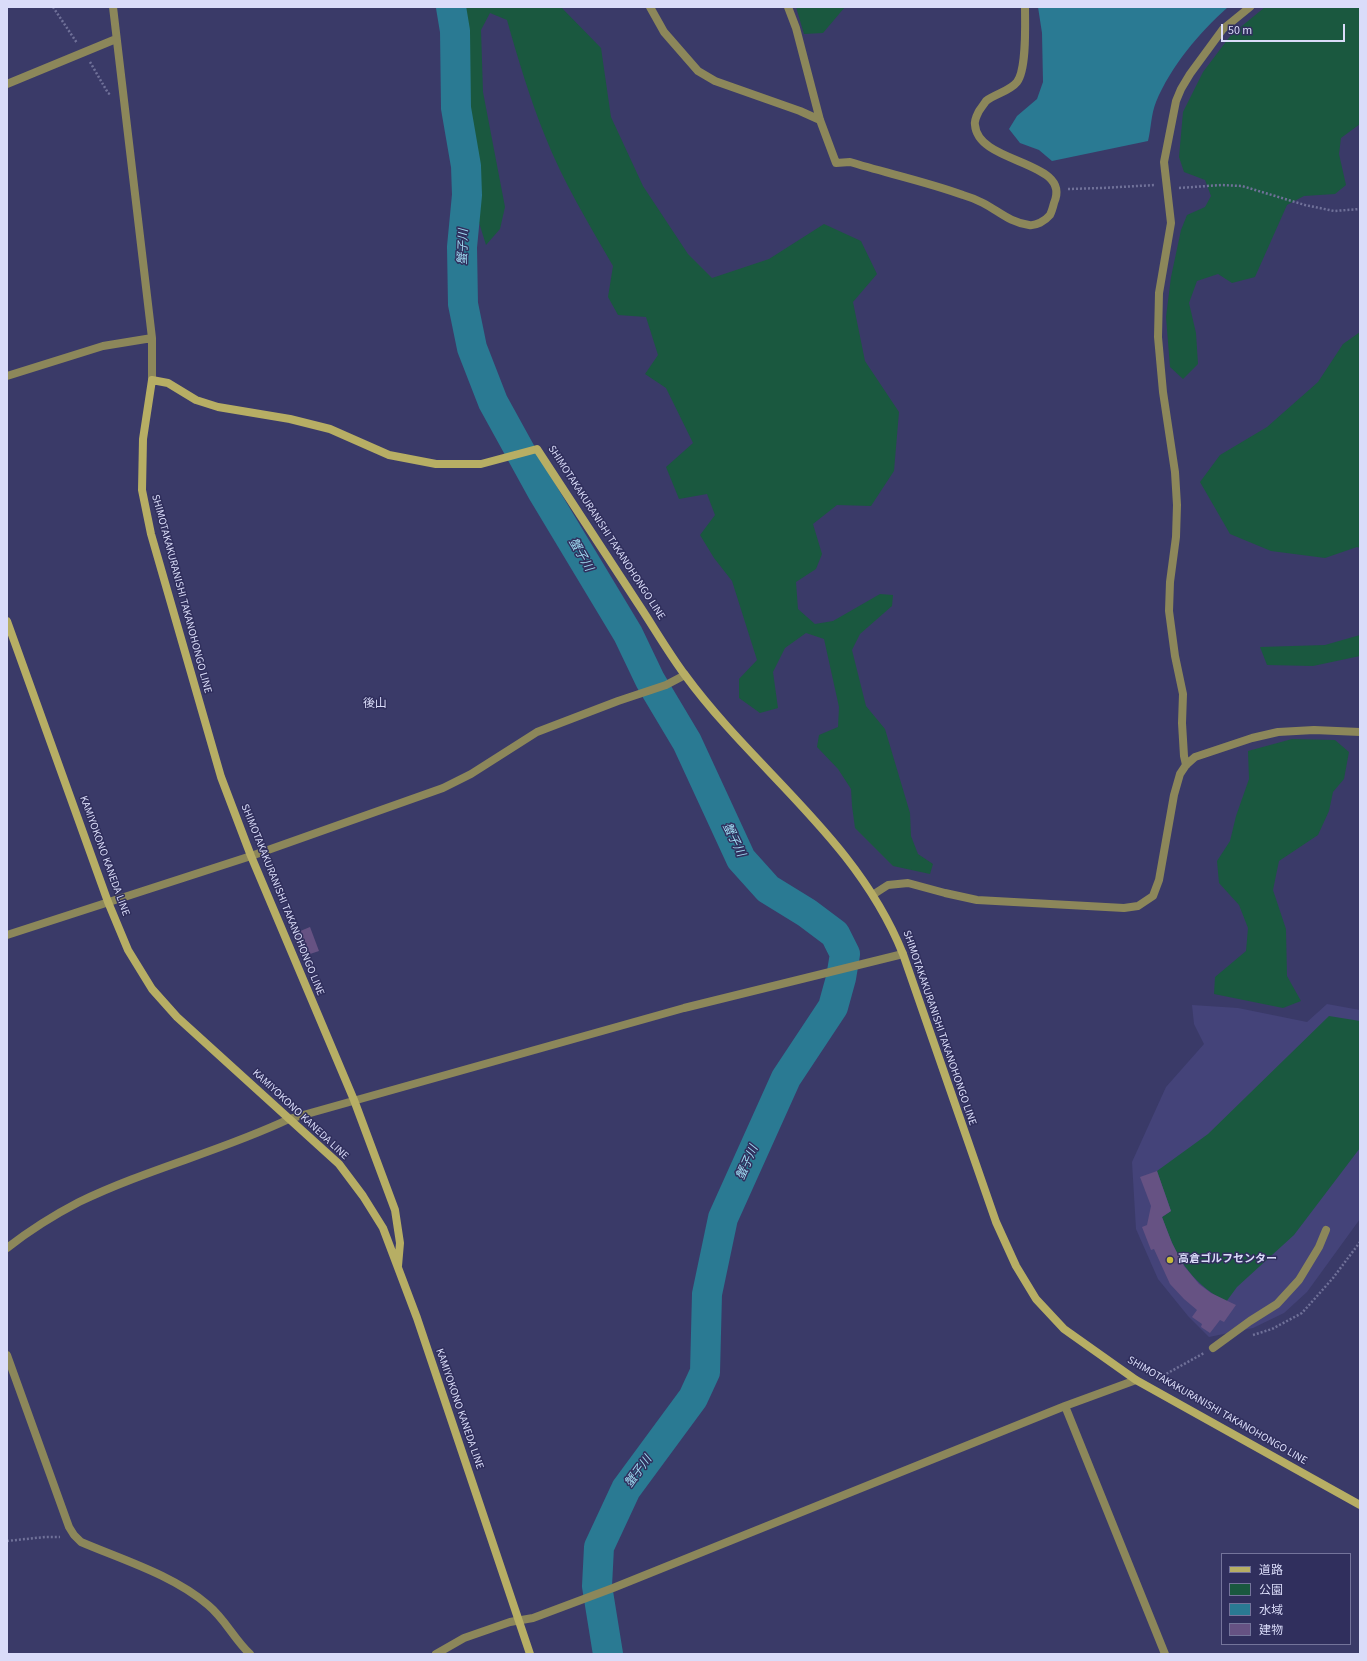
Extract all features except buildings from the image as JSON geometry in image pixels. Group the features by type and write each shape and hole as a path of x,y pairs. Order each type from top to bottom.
{"main road":[{"name":"SHIMOTAKAKURANISHI TAKANOHONGO LINE","path":"398,1266 400,1243 395,1210 354,1100 251,856 220,777 152,534 142,490 143,439 152,380 168,383 196,400 218,407 290,419 330,429 389,455 436,464 480,464 537,448 685,675 719,717 808,811 853,865 874,894 893,930 903,954 996,1222 1016,1266 1036,1299 1064,1329 1136,1380 1360,1505"},
{"name":"KAMIYOKONO KANEDA LINE","path":"7,621 108,902 128,950 152,989 176,1017 339,1164 363,1196 382,1228 417,1318 530,1654"}],"street":[{"path":"113,7 152,338 152,380"},
{"path":"650,7 664,32 698,71 715,81 800,111 820,120"},
{"path":"788,7 796,28 820,120 836,163 850,162 962,194 983,203 1006,218 1032,225 1041,222 1050,215 1058,190 1054,181 1046,174 1001,154 984,144 977,135 974,124 977,115 986,102 1017,82 1022,71 1026,34 1025,7"},
{"path":"1186,765 1182,723 1183,694 1175,656 1169,611 1170,582 1176,537 1177,499 1175,472 1163,392 1158,337 1159,293 1171,223 1170,203 1166,184 1164,162 1176,101 1181,89 1190,74 1223,29 1250,7"},
{"path":"7,84 116,39"},
{"path":"7,376 103,346 152,338"},
{"path":"7,935 251,856 443,788 471,774 537,732 648,692 685,675"},
{"path":"874,894 888,885 908,883 977,900 1124,908 1138,906 1153,896 1159,880 1174,795 1180,774 1186,765 1195,757 1278,732 1314,730 1360,732"},
{"path":"7,1248 35,1227 80,1202 163,1168 265,1130 289,1119 684,1008 903,954"},
{"path":"1213,1348 1250,1321 1277,1304 1299,1280 1319,1247 1326,1230"},
{"path":"7,1355 74,1535 81,1542 173,1581 192,1592 210,1606 250,1654"},
{"path":"436,1654 464,1638 510,1622 533,1618 583,1600 1065,1406 1136,1380"},
{"path":"1065,1406 1165,1654"}],"path":[{"path":"1058,190 1166,184 1179,188 1221,185 1242,186 1334,211 1360,210"},
{"path":"7,1541 74,1535"}],"shaded area":[{"path":"1327,1004 1360,1010 1360,1219 1307,1292 1284,1313 1253,1328 1209,1337 1188,1316 1158,1279 1136,1229 1132,1162 1166,1087 1204,1044 1194,1024 1192,1005 1238,1008 1307,1022"}],"green space":[{"path":"466,7 561,7 601,48 611,117 643,186 688,254 712,278 769,259 824,224 861,241 877,274 853,302 865,361 899,412 894,471 871,506 837,505 813,524 822,554 816,569 796,582 798,609 815,624 833,621 880,594 893,595 892,606 860,634 852,650 866,706 885,729 910,813 911,836 918,854 933,864 930,874 893,866 855,828 851,789 838,769 817,747 819,735 838,727 839,707 824,639 806,633 785,648 773,672 778,708 760,713 739,698 739,679 757,660 732,581 714,558 700,535 715,515 707,494 679,499 666,467 693,443 666,388 645,374 658,355 646,317 618,315 608,297 613,266 577,202 552,153 529,93 507,20 490,13 481,30 483,92 505,207 500,229 486,245 476,213 469,137"},
{"path":"796,7 845,7 823,33 804,34"},
{"path":"1265,7 1360,7 1360,124 1341,138 1339,154 1346,185 1335,194 1304,196 1287,205 1255,277 1232,283 1218,274 1197,281 1189,303 1196,333 1198,364 1183,379 1170,367 1166,317 1171,277 1181,230 1187,215 1205,207 1211,196 1205,180 1184,172 1179,157 1183,112 1203,72 1231,35"},
{"path":"1360,332 1360,548 1357,547 1325,558 1271,551 1230,534 1200,482 1220,455 1267,427 1318,382 1343,344"},
{"path":"1360,635 1360,656 1313,666 1267,665 1260,647 1325,645"},
{"path":"1292,739 1335,740 1349,752 1344,779 1333,792 1329,811 1318,835 1279,861 1273,890 1286,929 1287,976 1301,1001 1283,1008 1214,994 1215,977 1246,951 1248,928 1239,905 1219,883 1217,861 1230,841 1236,816 1249,779 1248,751"},
{"path":"1329,1016 1360,1021 1360,1148 1294,1235 1237,1287 1226,1302 1202,1285 1185,1266 1179,1256 1162,1217 1171,1211 1157,1171 1208,1134"}],"water":[{"path":"1038,7 1228,7 1196,39 1178,63 1162,89 1154,107 1148,141 1052,161 1039,150 1020,143 1009,129 1017,116 1037,99 1043,82 1042,33"}],"waterway":[{"name":"蟹子川","path":"451,7 455,31 456,108 466,166 467,195 462,247 463,304 472,348 493,402 542,491 628,634 650,680 687,742 741,859 768,889 807,913 835,934 845,954 841,978 833,1007 786,1078 723,1218 707,1294 705,1372 693,1398 626,1489 599,1547 597,1586 608,1654"}],"place":[{"name":"高倉ゴルフセンター","path":"1170,1260"}],"district":[{"name":"後山","path":"375,704"}]}
